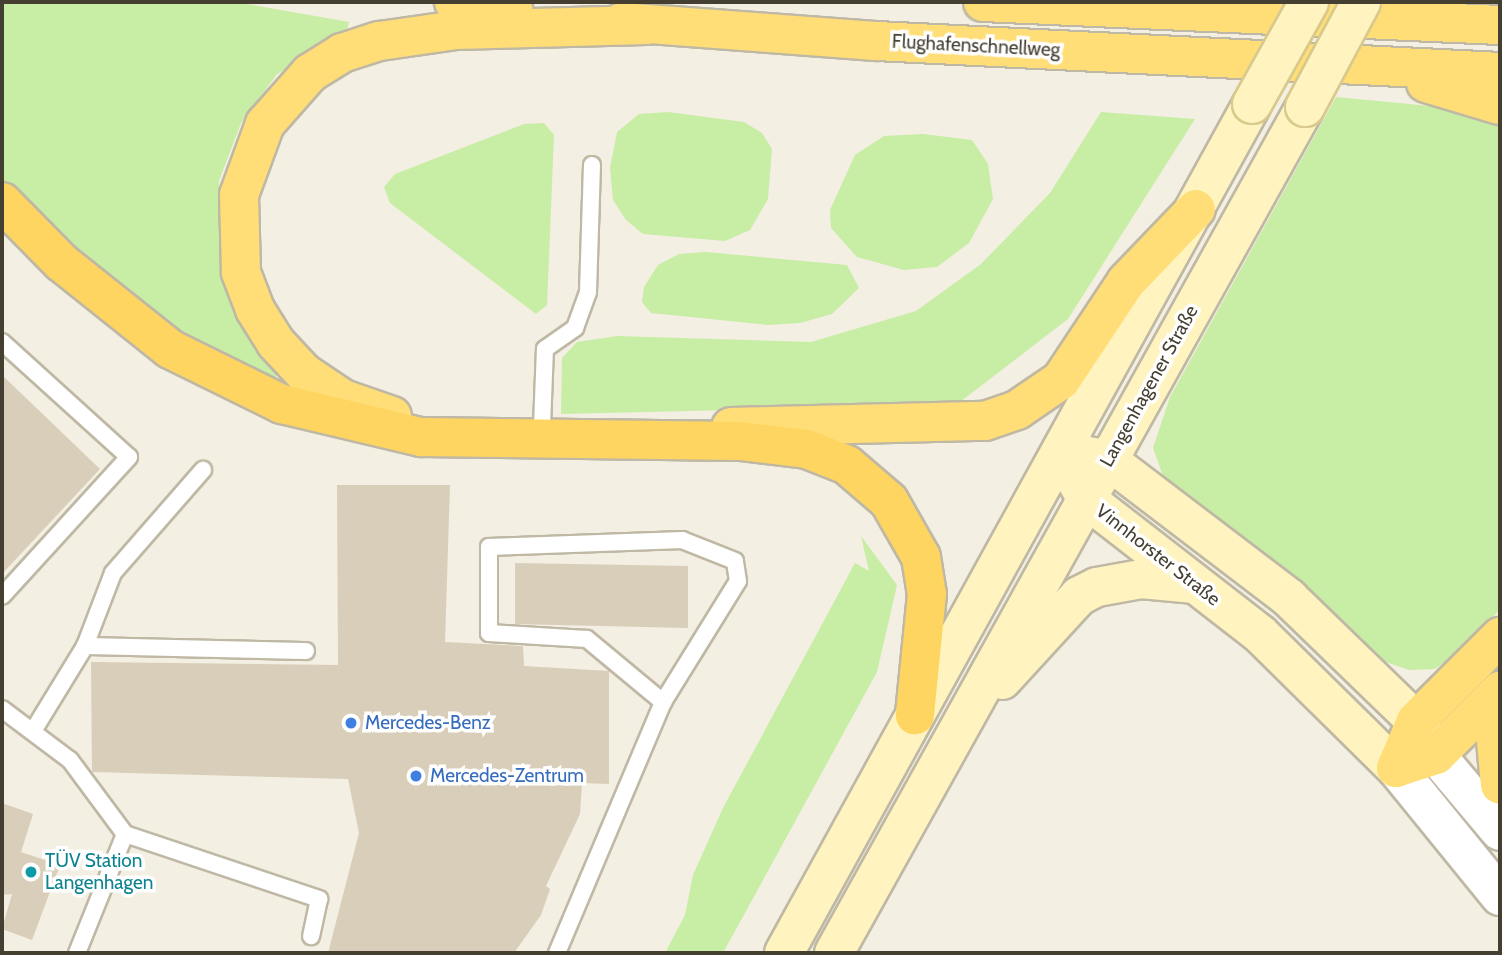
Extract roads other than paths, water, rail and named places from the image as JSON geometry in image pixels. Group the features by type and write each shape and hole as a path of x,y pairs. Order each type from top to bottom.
{"highway":[{"name":"Flughafenschnellweg","path":"454,2 646,25 1500,72"},
{"path":"983,2 1500,25"},
{"path":"646,25 456,30 342,53 302,80 265,124 239,195 241,272 276,343 304,373 373,412 472,426 877,427 985,421 1039,398 1061,380 1126,282 1196,209"},
{"path":"1371,67 1500,105"},
{"path":"2,202 61,262 170,349 223,380 335,421 472,441 740,441 807,449 847,465 889,501 921,557 927,604 915,715"},
{"path":"1396,768 1416,721 1500,637"},
{"path":"1396,768 1436,755 1500,691"},
{"path":"1500,704 1494,719 1500,785"}],"main road":[{"path":"784,953 1309,2"},
{"name":"Langenhagener Straße","path":"834,953 1361,2"},
{"path":"1061,451 1108,460 1289,598 1416,721"},
{"name":"Vinnhorster Straße","path":"1061,451 1086,499 1260,634 1396,768"},
{"path":"949,742 1079,596 1097,587 1140,579 1195,584"}],"street":[{"path":"1416,721 1436,755 1500,831"},
{"name":"Vinnhorster Straße","path":"1396,768 1500,896"}],"lane":[{"path":"542,426 545,349 575,328 588,292 592,165"},
{"path":"2,342 128,457 2,596"},
{"path":"33,731 85,646 113,573 203,470"},
{"path":"557,953 663,702 738,581 735,561 682,540 489,547 489,633 587,639 663,702"},
{"path":"85,646 306,651"},
{"path":"2,709 70,760 125,834 319,899 311,936"},
{"path":"77,953 125,834"}],"place":[{"name":"Mercedes-Benz","path":"351,723"},
{"name":"Mercedes-Zentrum","path":"416,776"},
{"name":"TÜV Station Langenhagen","path":"31,872"}]}
